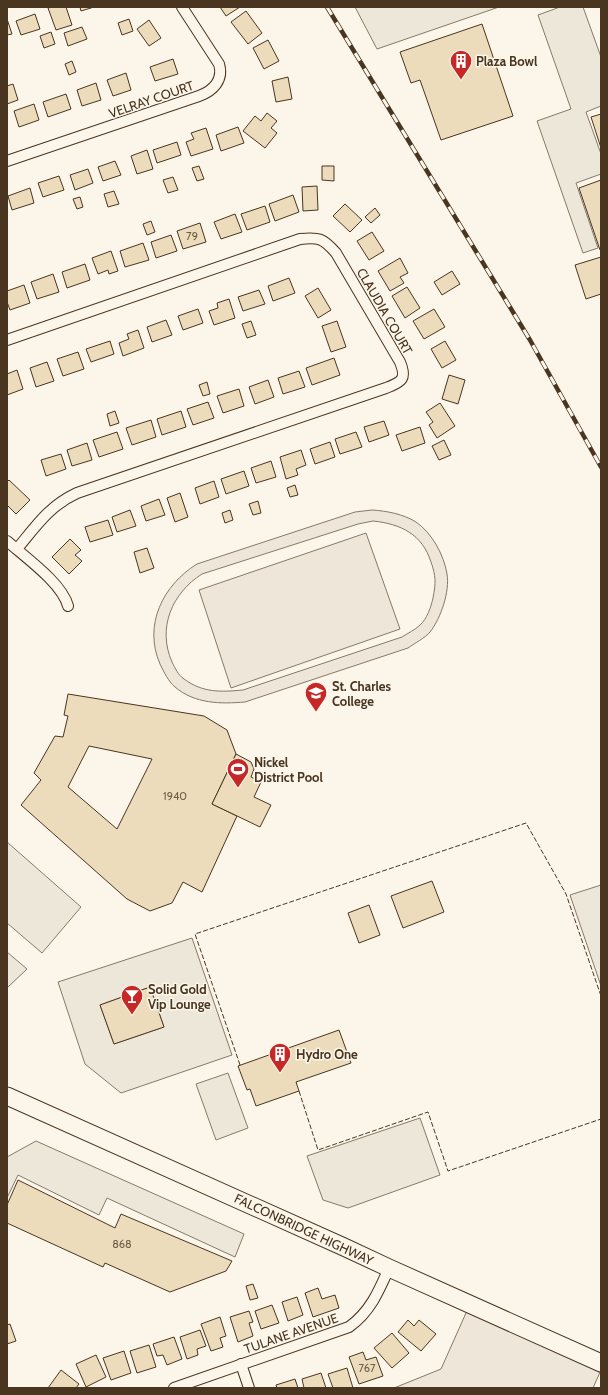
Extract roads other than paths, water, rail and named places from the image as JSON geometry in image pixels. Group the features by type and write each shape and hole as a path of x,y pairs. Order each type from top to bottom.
{"main road":[{"name":"FALCONBRIDGE HIGHWAY","path":"7,1096 344,1246 388,1268 601,1363"}],"street":[{"name":"VELRAY COURT","path":"7,161 199,96 212,89 219,81 219,64 182,7"},
{"name":"CLAUDIA COURT","path":"7,340 300,239 314,238 323,240 336,253 400,362 404,372 403,377 400,380 386,388 72,496 52,508 17,550"},
{"path":"7,541 54,583 63,594 68,606"},
{"name":"TULANE AVENUE","path":"174,1388 349,1327 360,1318 372,1303 388,1268"},
{"path":"241,1364 249,1388"}],"railway":[{"path":"327,7 530,340 601,467"}],"place":[{"name":"Plaza Bowl","path":"461,80"},
{"name":"St. Charles College","path":"316,712"},
{"name":"Nickel District Pool","path":"238,788"},
{"name":"Solid Gold Vip Lounge","path":"132,1016"},
{"name":"Hydro One","path":"280,1074"}]}
